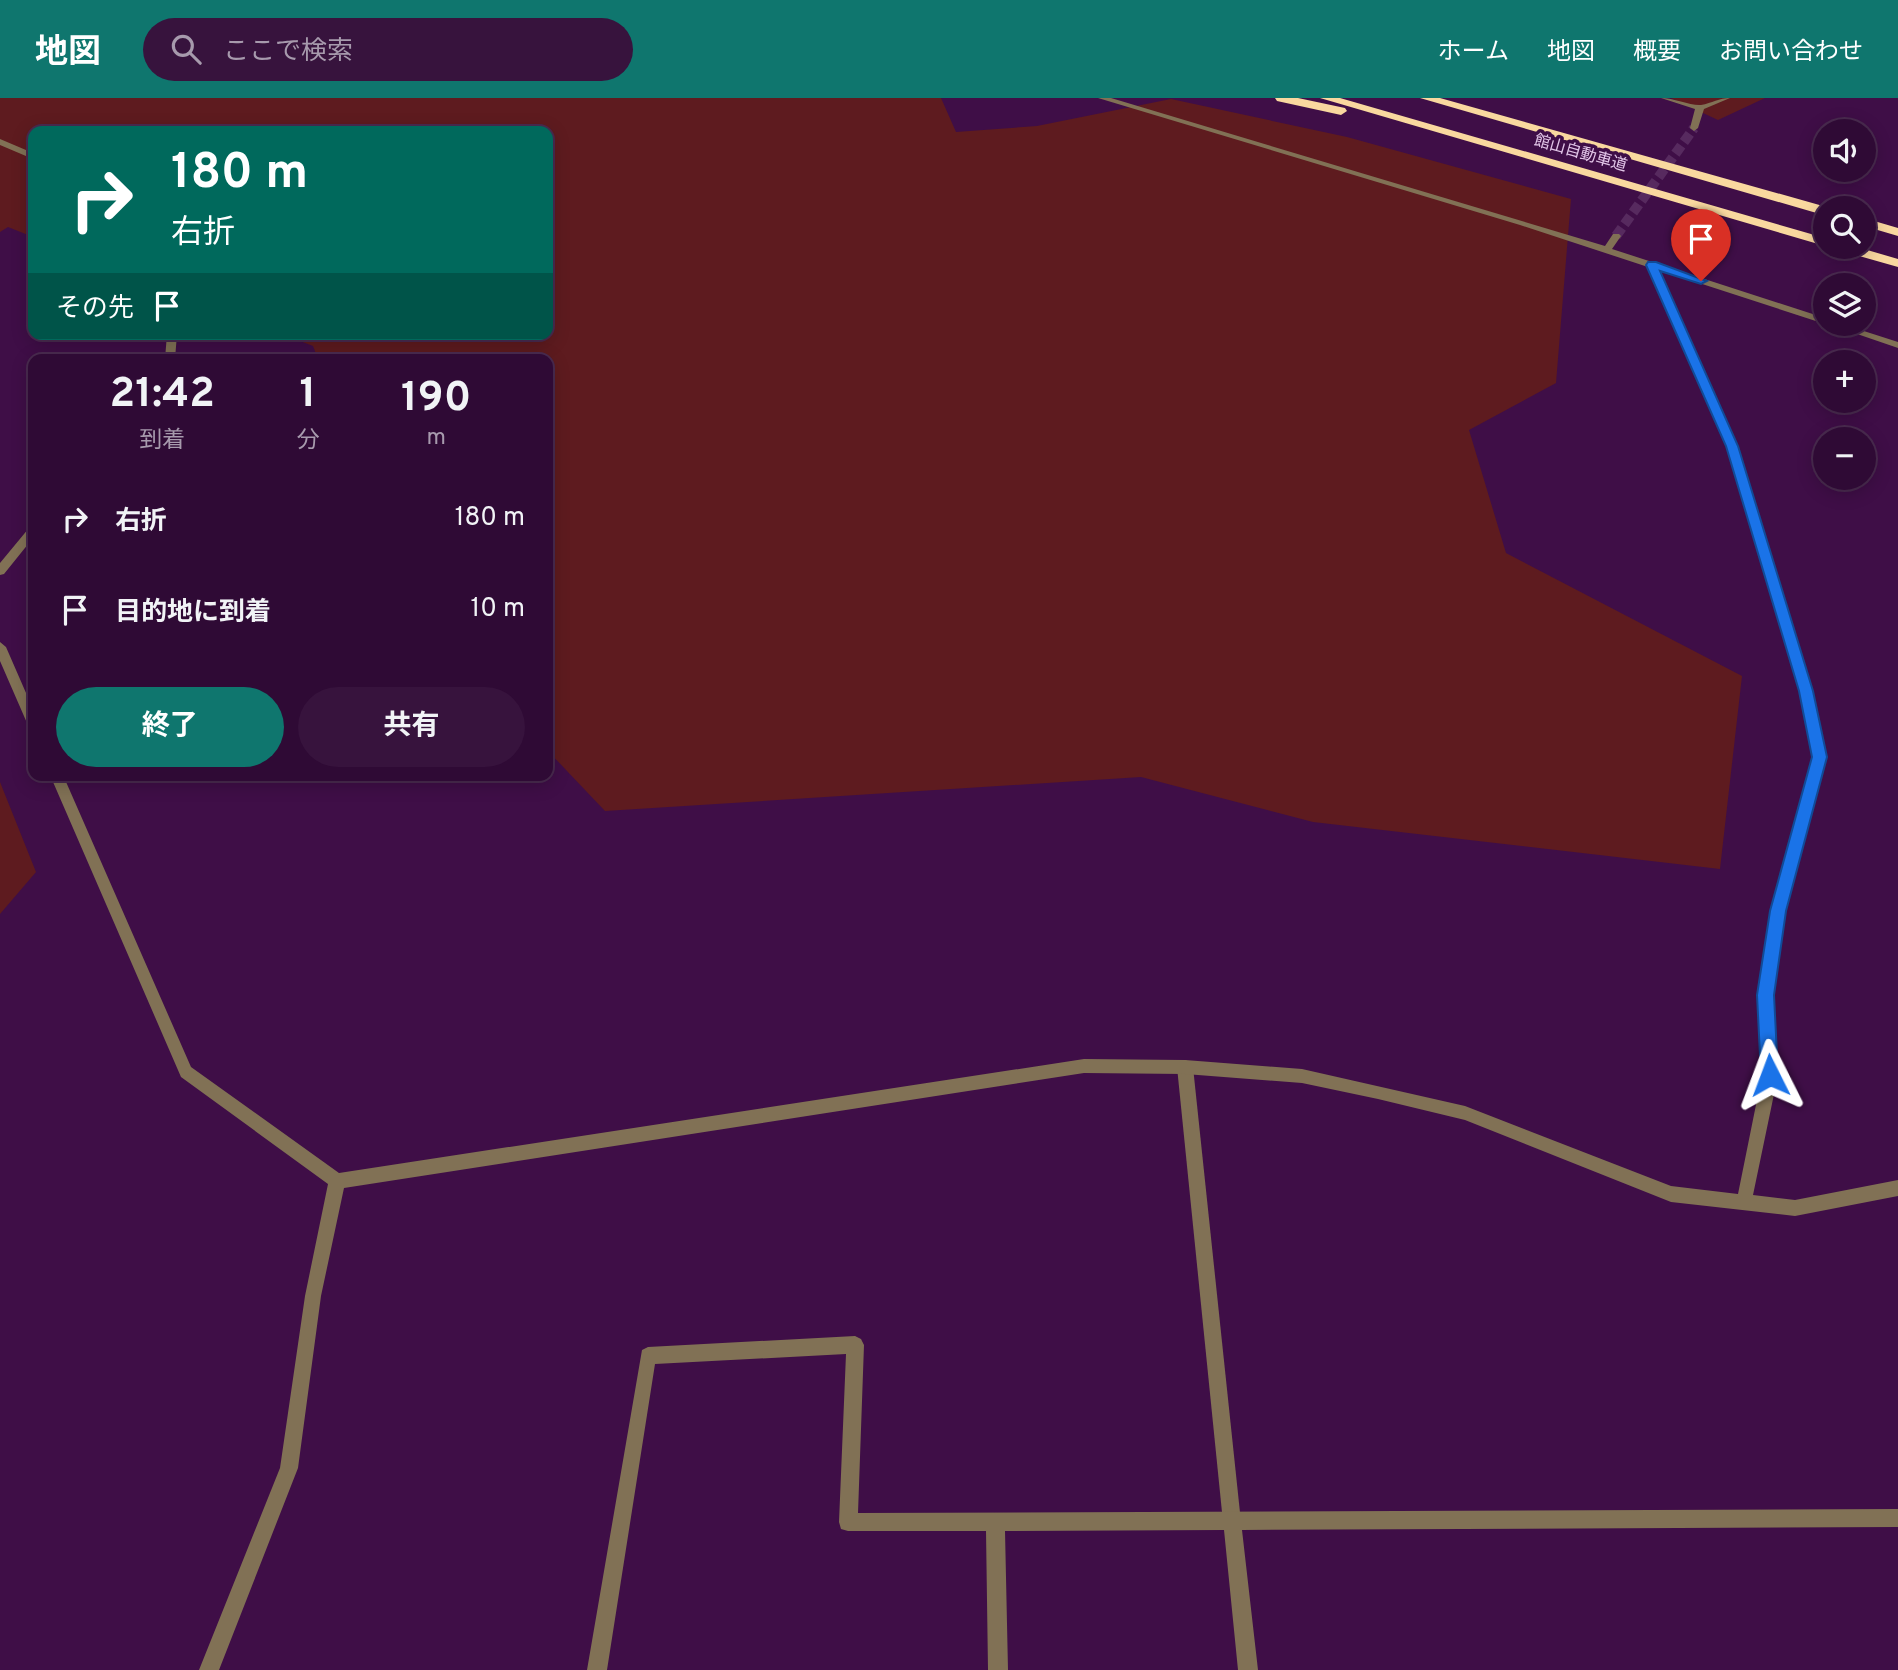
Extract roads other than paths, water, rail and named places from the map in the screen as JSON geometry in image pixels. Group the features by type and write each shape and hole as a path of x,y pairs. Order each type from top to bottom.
{"highway":[{"path":"1281,98 1463,136"},
{"name":"館山自動車道","path":"1326,98 1813,238"},
{"name":"館山自動車道","path":"1426,98 1813,208"},
{"path":"1434,98 1480,113"},
{"path":"1876,226 1898,232"},
{"path":"1876,257 1898,263"}],"street":[{"path":"1102,98 1523,223 1813,317"},
{"path":"1665,98 1700,108 1726,98"},
{"path":"1693,128 1700,108"},
{"path":"0,142 28,154"},
{"path":"1607,250 1616,236"},
{"path":"1652,265 1732,446 1806,691 1819,757 1778,911 1765,995 1770,1075 1744,1202"},
{"path":"1870,336 1898,345"},
{"path":"0,571 28,537"},
{"path":"0,647 28,711"},
{"path":"59,781 186,1072 337,1181 1084,1066 1185,1067 1302,1076 1465,1112 1671,1194 1796,1208 1898,1188"},
{"path":"1185,1067 1248,1670"},
{"path":"209,1670 289,1468 313,1296 337,1181"},
{"path":"597,1670 648,1356 855,1345 848,1522 1898,1518"},
{"path":"995,1522 998,1670"}],"tunnel":[{"path":"1616,236 1694,128"}]}
